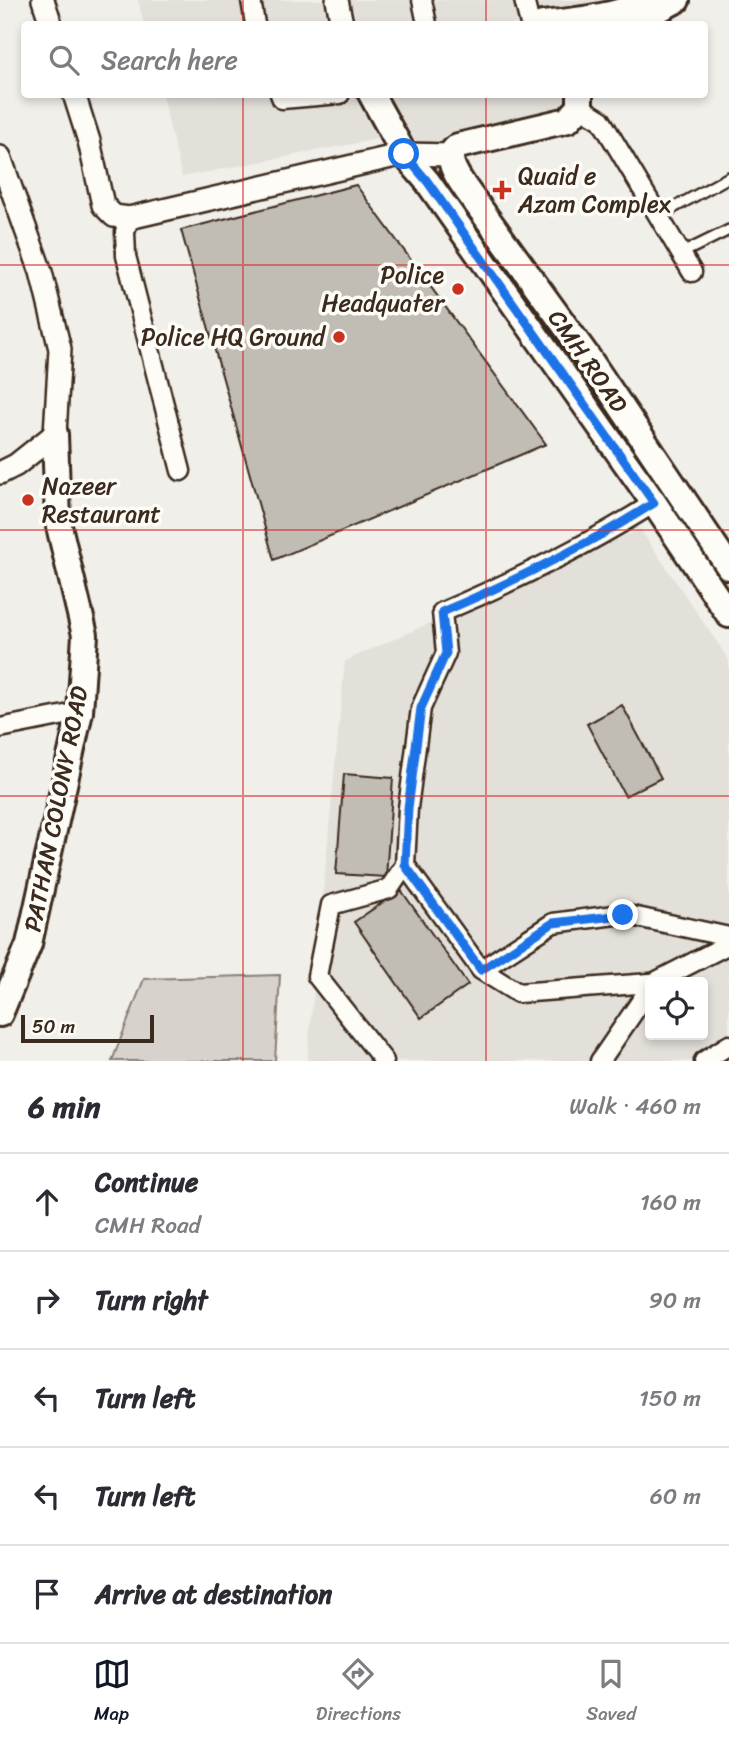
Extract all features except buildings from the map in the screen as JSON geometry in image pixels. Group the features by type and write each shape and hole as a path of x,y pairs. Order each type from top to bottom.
{"main road":[{"path":"573,21 622,11 652,0"},
{"path":"635,21 677,0"},
{"name":"CMH ROAD","path":"373,98 404,154 427,181 654,503 729,615"},
{"path":"451,155 454,148 464,144 568,120 580,101"},
{"name":"CMH ROAD","path":"451,155 457,176 587,356 729,567"},
{"name":"PATHAN COLONY ROAD","path":"0,1014 29,944 80,712 85,635 58,522 55,434"},
{"path":"639,482 662,469"}],"street":[{"path":"43,0 50,21"},
{"path":"251,0 255,21"},
{"path":"337,0 341,21"},
{"path":"422,0 427,21"},
{"path":"524,0 529,21"},
{"path":"75,98 89,141 103,205 114,216 129,218 404,154 451,155"},
{"path":"580,101 601,120 692,272"},
{"path":"0,158 41,272 60,349 55,434 16,465 0,473 0,480"},
{"path":"129,218 125,232 126,256 181,471"},
{"path":"384,1061 317,976 331,905 389,889 405,865 408,808 421,708 446,653 442,612 520,579 597,539 654,503"},
{"path":"0,727 80,712"},
{"path":"405,865 481,970 518,993 645,985"},
{"path":"481,970 553,923 623,915 729,937"},
{"path":"667,977 729,944"},
{"path":"600,1061 645,995"},
{"path":"704,1061 729,1045"}],"lane":[{"path":"659,216 729,177"},
{"path":"680,254 729,230"}],"shaded area":[{"path":"138,0 677,0 634,21 143,21"},
{"path":"163,98 573,98 567,113 404,154 393,136 182,177"},
{"path":"640,529 729,660 729,1061 307,1061 345,661"},
{"path":"280,975 275,1061 112,1061 144,979"}],"place":[{"name":"Quaid e Azam Complex","path":"502,190"},
{"name":"Police Headquater","path":"458,289"},
{"name":"Police HQ Ground","path":"339,337"},
{"name":"Nazeer Restaurant","path":"28,500"}],"route":[{"path":"404,154 427,181 654,503 597,539 520,579 442,612 446,653 421,708 408,808 405,865 481,970 553,923 623,915"}]}
